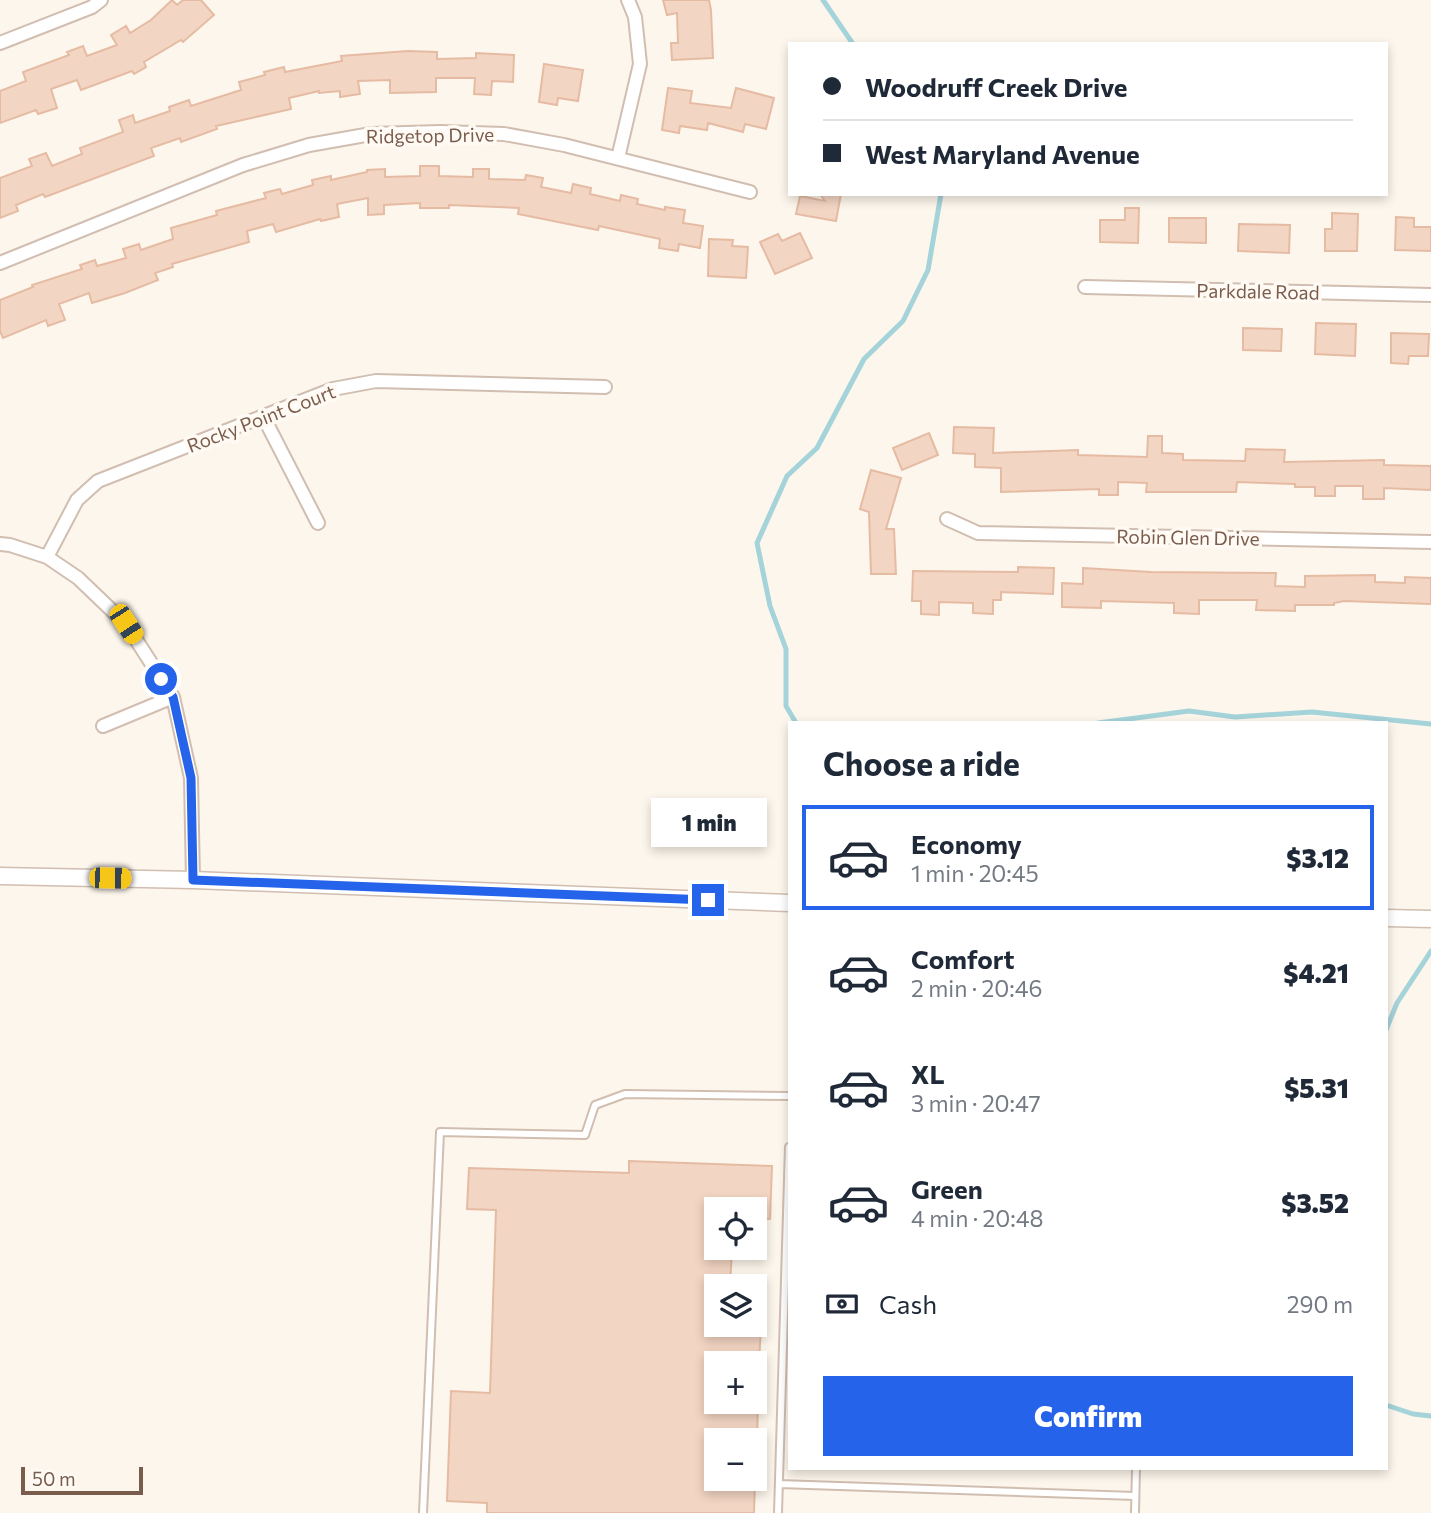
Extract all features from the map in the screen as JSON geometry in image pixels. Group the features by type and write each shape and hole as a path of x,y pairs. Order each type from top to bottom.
{"street":[{"path":"0,43 92,7 101,0"},
{"path":"618,158 640,64 635,17 628,0"},
{"name":"Ridgetop Drive","path":"0,263 243,165 309,145 371,134 504,134 564,145 750,192"},
{"name":"Parkdale Road","path":"1085,287 1431,295"},
{"name":"Rocky Point Court","path":"47,557 76,500 98,481 333,389 376,381 605,387"},
{"path":"263,416 318,523"},
{"name":"Robin Glen Drive","path":"947,519 978,533 1431,542"},
{"path":"0,544 47,557 78,578 126,624 173,697 191,778 193,880"},
{"path":"103,726 173,697"},
{"path":"0,876 193,880 788,903"},
{"path":"1388,918 1427,919"}],"lane":[{"path":"423,1513 440,1132 585,1135 595,1105 625,1094 788,1096"},
{"path":"778,1513 788,1210"},
{"path":"1135,1513 1136,1470"},
{"path":"779,1484 1135,1496"}],"building":[{"path":"172,0 177,5 183,0 201,0 214,15 183,42 181,40 144,62 146,67 134,74 132,71 81,90 77,80 51,89 57,108 38,114 36,110 0,123 0,91 26,81 23,72 69,55 67,52 83,46 87,56 117,45 111,35 126,26 130,33 151,20"},
{"path":"663,0 709,0 713,58 672,60 671,43 678,43 677,13 667,15"},
{"path":"408,51 437,52 437,59 476,58 476,53 514,55 513,82 492,81 491,95 474,94 475,78 436,78 436,92 390,93 390,80 358,81 360,94 340,97 340,91 319,91 289,98 291,109 216,126 217,129 181,142 180,138 151,148 154,156 45,197 43,194 16,205 18,211 0,218 0,178 32,166 29,159 46,153 52,166 82,154 80,148 123,132 119,120 133,115 135,123 170,111 169,107 189,100 191,106 241,90 239,82 284,67 285,72 342,61 341,56"},
{"path":"544,64 583,70 578,101 558,98 557,105 539,102"},
{"path":"668,88 692,91 690,103 731,108 736,88 774,98 766,129 745,124 743,132 708,123 707,130 680,126 679,133 662,130"},
{"path":"420,166 439,166 439,176 473,177 473,169 489,169 489,179 525,180 526,175 543,178 541,187 571,193 573,184 591,188 590,194 620,201 621,195 638,199 637,204 665,210 665,207 685,210 683,223 703,226 700,248 679,244 678,251 659,248 660,239 599,226 598,230 518,214 519,208 449,205 449,208 420,208 420,203 384,205 384,214 368,215 368,198 337,204 339,217 320,219 276,232 273,224 247,231 249,242 172,264 173,267 155,273 158,280 125,293 92,303 89,293 59,304 65,320 48,326 46,320 3,338 0,331 0,300 33,287 32,285 82,269 80,265 95,260 97,266 126,258 123,249 139,244 141,250 173,239 171,228 217,215 216,211 266,198 264,193 280,189 282,194 313,185 312,180 331,176 331,180 367,170 385,169 385,177 420,176"},
{"path":"800,196 825,201 821,196 841,196 836,221 796,214"},
{"path":"1125,208 1139,208 1138,243 1100,242 1100,220 1125,220"},
{"path":"1332,213 1358,214 1357,251 1325,251 1325,229 1332,229"},
{"path":"1396,217 1414,218 1414,227 1431,227 1431,251 1395,250"},
{"path":"1169,218 1206,218 1206,243 1169,242"},
{"path":"1239,224 1290,225 1289,253 1238,251"},
{"path":"800,233 812,258 775,274 760,242 778,234 782,241"},
{"path":"709,239 733,240 732,246 748,247 746,278 708,276"},
{"path":"1316,323 1356,324 1355,356 1315,354"},
{"path":"1243,328 1282,329 1281,351 1243,350"},
{"path":"1391,333 1429,334 1428,356 1409,356 1408,364 1391,363"},
{"path":"954,427 994,428 993,453 1078,450 1078,455 1147,457 1148,436 1162,436 1162,453 1183,454 1183,460 1245,461 1246,449 1285,450 1284,462 1384,460 1384,465 1431,466 1431,490 1384,488 1384,499 1363,499 1363,486 1335,486 1335,496 1315,496 1315,487 1295,487 1295,484 1237,482 1236,492 1146,492 1147,483 1118,482 1118,495 1099,495 1099,489 1001,492 1001,468 975,467 975,454 953,453"},
{"path":"929,433 938,455 902,470 893,448"},
{"path":"871,470 901,478 886,529 894,529 896,574 871,574 869,512 860,509"},
{"path":"1018,567 1054,568 1053,594 1001,592 1001,600 993,600 993,614 973,613 973,603 939,602 939,615 921,614 921,601 912,601 913,571 1018,572"},
{"path":"1083,568 1151,572 1276,573 1275,586 1305,587 1305,576 1375,575 1375,582 1405,583 1405,577 1431,578 1431,604 1344,601 1334,605 1295,605 1295,611 1256,610 1257,600 1199,600 1199,614 1174,613 1174,603 1101,601 1101,608 1062,607 1062,583 1083,584"},
{"path":"629,1161 772,1166 770,1219 767,1219 767,1197 704,1197 704,1260 731,1260 731,1274 704,1274 704,1337 760,1337 760,1351 704,1351 704,1414 758,1414 757,1428 704,1428 704,1491 755,1491 754,1513 487,1513 487,1503 447,1501 451,1391 490,1393 496,1210 467,1209 469,1168 629,1173"}],"waterway":[{"path":"823,0 852,42"},
{"path":"795,721 786,706 786,649 770,606 757,543 787,476 817,448 864,359 903,321 928,270 941,196"},
{"path":"1113,721 1189,711 1235,717 1312,712 1431,724"},
{"path":"1388,1025 1397,1003 1431,951"},
{"path":"1388,1406 1413,1414 1431,1416"}],"route":[{"path":"161,679 173,697 191,778 193,880 708,900"}]}
